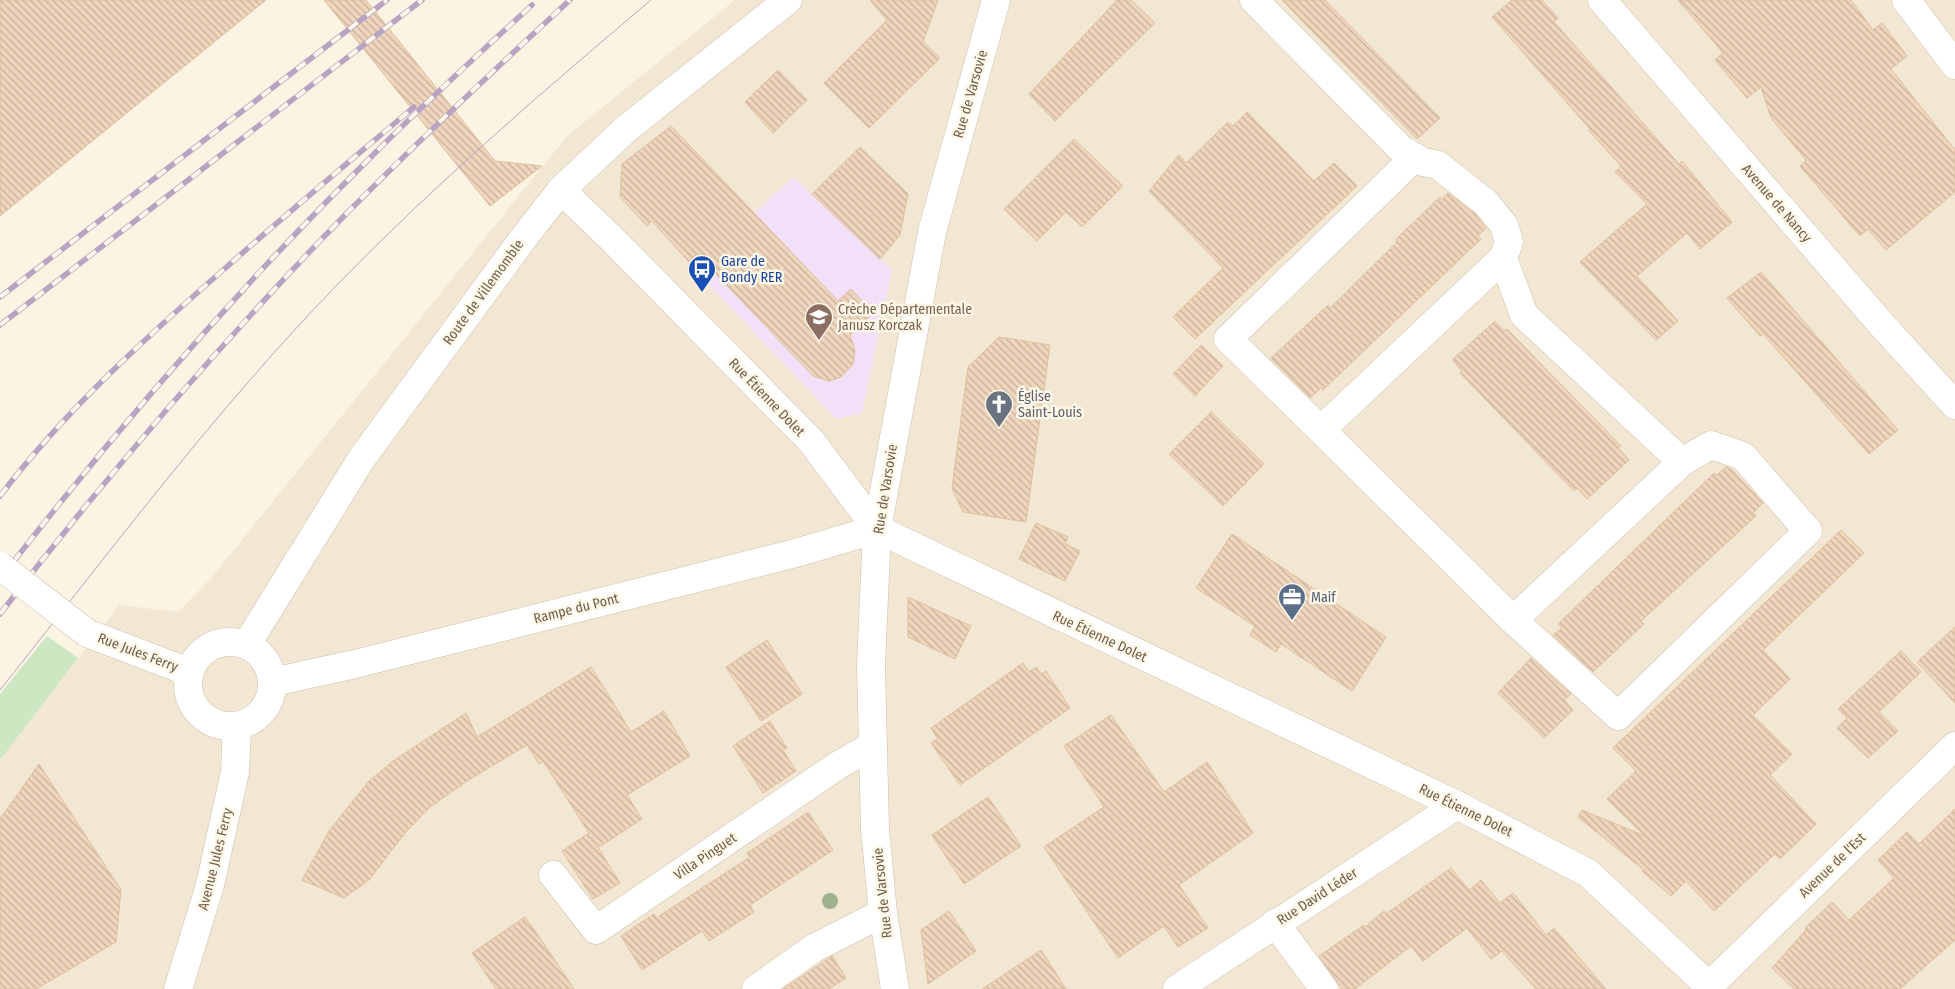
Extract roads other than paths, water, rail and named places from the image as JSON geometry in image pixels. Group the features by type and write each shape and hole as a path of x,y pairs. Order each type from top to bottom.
{"street":[{"name":"Route de Villemomble","path":"246,644 362,458 522,240 561,190 626,128 788,0"},
{"name":"Rue de Varsovie","path":"895,989 883,913 875,829 871,665 877,530 932,232 996,0"},
{"path":"1254,0 1402,150 1438,166 1486,202 1504,225 1509,242 1504,258 1321,430"},
{"name":"Avenue de Nancy","path":"1602,0 1882,325 1955,405"},
{"path":"1906,0 1955,65"},
{"path":"1415,157 1228,339 1513,620 1618,716 1808,531 1743,456 1711,445 1682,462 1513,620"},
{"name":"Rue Étienne Dolet","path":"561,190 612,239 811,441 877,530 1457,804 1588,873 1710,987"},
{"path":"1504,258 1524,315 1682,462"},
{"name":"Rampe du Pont","path":"273,682 355,664 786,555 877,530"},
{"name":"Rue Jules Ferry","path":"0,566 87,633 189,672"},
{"path":"233,641 246,644 265,660 273,682 266,706 258,716 237,726 222,726 208,721 197,712 190,700 187,686 189,672 195,659 206,649 218,643 233,641"},
{"name":"Avenue Jules Ferry","path":"178,989 210,885 236,772 237,726"},
{"name":"Villa Pinguet","path":"553,875 596,930 836,766 872,745"},
{"name":"Avenue de l'Est","path":"1710,987 1955,746"},
{"name":"Rue David Léder","path":"1177,989 1457,804"},
{"path":"756,989 814,948 883,913"},
{"path":"1275,923 1324,989"}],"tram line":[{"path":"0,690 205,433 247,383 336,286 450,175 651,0"}],"railway":[{"path":"0,297 387,0"},
{"path":"0,325 422,0"},
{"path":"0,614 82,510 168,408 256,309 347,213 485,79 570,0"},
{"path":"0,579 135,413 277,253 396,132 532,5"},
{"path":"0,496 50,435 133,351 270,229 414,107"}],"place":[{"name":"Gare de Bondy RER","path":"702,293"},
{"name":"Crèche Départementale Janusz Korczak","path":"819,341"},
{"name":"Église Saint-Louis","path":"999,428"},
{"name":"Maif","path":"1292,621"}]}
